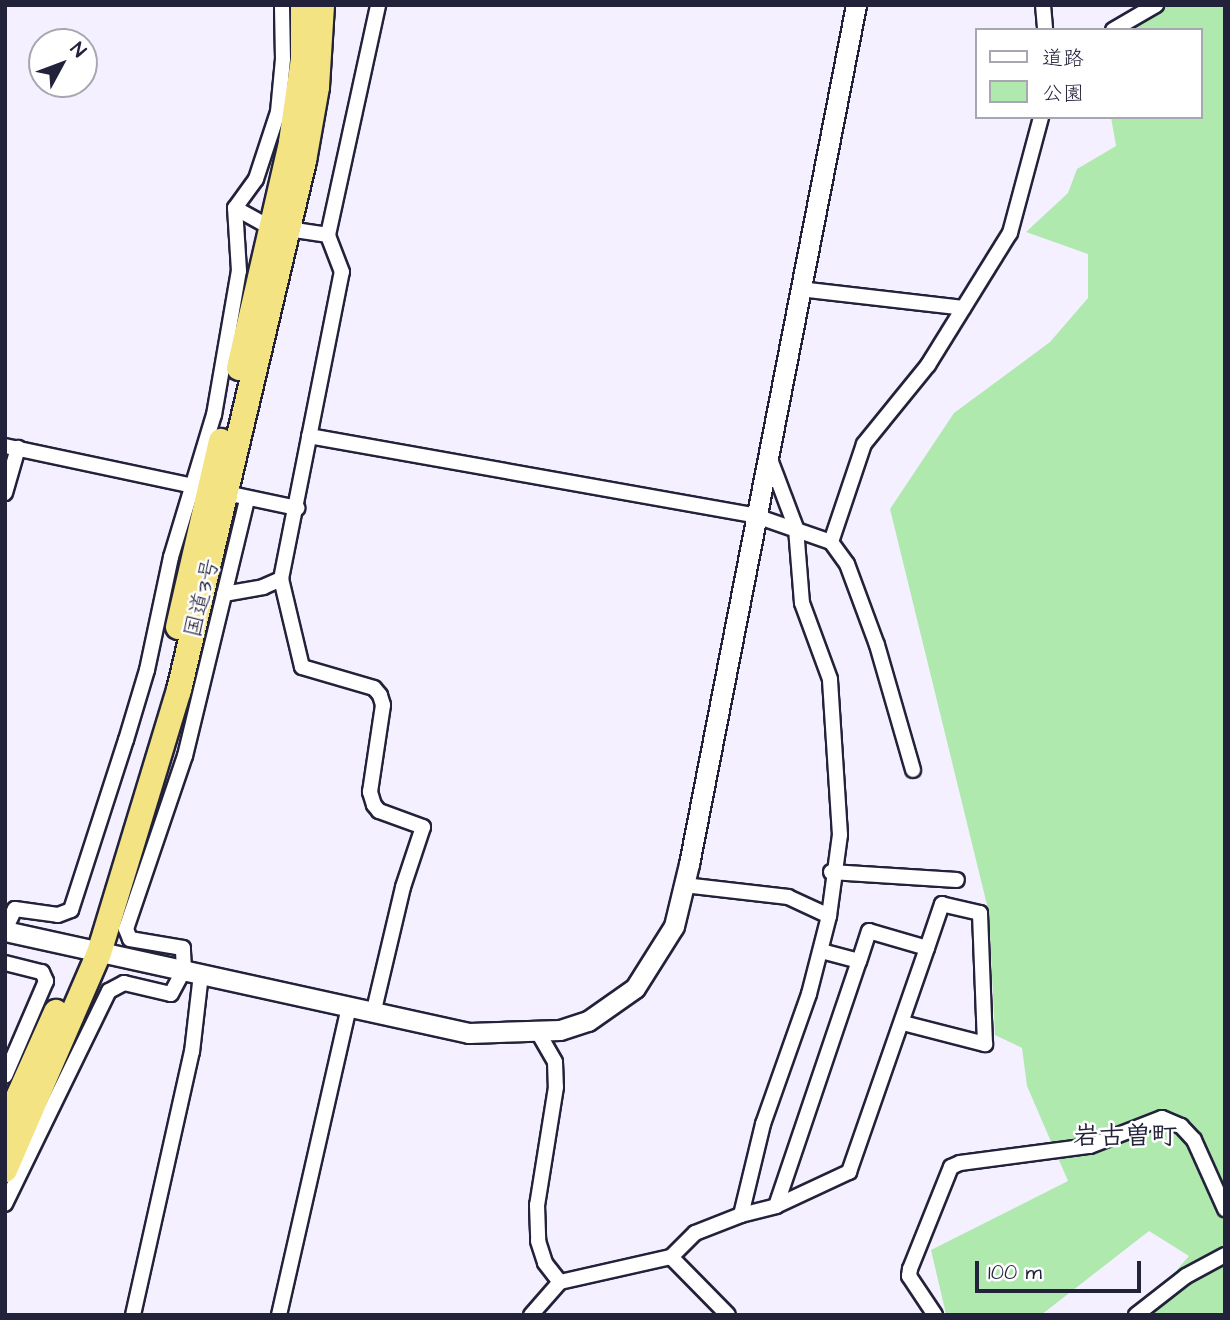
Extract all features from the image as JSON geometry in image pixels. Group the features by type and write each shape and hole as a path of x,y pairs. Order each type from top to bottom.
{"highway":[{"name":"国道3号","path":"278,227 303,59 303,5"},
{"name":"国道3号","path":"5,1170 91,952 179,690 278,227 316,97 322,5"},
{"name":"国道3号","path":"5,1126 91,952"}],"street":[{"path":"134,1315 192,1052 193,972 183,948 130,939 126,929 185,756 224,594 214,415 239,271 235,208 256,179 278,112 283,59 282,5"},
{"path":"373,1014 403,887 423,827 379,811 374,804 370,792 382,719 380,695 374,688 302,667 281,579 342,272 328,234 378,5"},
{"path":"219,493 171,557 147,670 71,910 58,915 15,909 5,931 469,1033 539,1034 588,1021 635,988 674,926 684,885 856,5"},
{"path":"1043,5 1045,28"},
{"path":"1116,28 1156,5"},
{"path":"831,542 864,444 928,365 1010,233 1040,119"},
{"path":"235,208 278,227 328,234"},
{"path":"800,289 963,308"},
{"path":"310,436 756,516 831,542 847,564 877,645 913,770"},
{"path":"5,493 11,447 297,508"},
{"path":"741,1215 763,1124 788,1061 821,951 829,916 831,872 840,835 830,679 802,603 796,528 768,454"},
{"path":"224,594 263,587 281,579"},
{"path":"831,872 957,880"},
{"path":"684,885 788,897 829,916"},
{"path":"531,1315 560,1282 671,1257 695,1233 741,1215 776,1206 849,1172 903,1023 942,904 980,913 985,1044 903,1023"},
{"path":"776,1206 869,931 926,948"},
{"path":"821,951 859,961"},
{"path":"5,963 42,971 46,981 5,1076"},
{"path":"5,1204 109,991 124,983 171,994 193,972"},
{"path":"279,1315 349,1008"},
{"path":"539,1034 555,1062 556,1087 537,1205 538,1241 545,1264 560,1282"},
{"path":"935,1315 909,1276 910,1269 951,1167 960,1163 1090,1146 1162,1118 1181,1126 1194,1140 1225,1209"},
{"path":"1136,1315 1186,1276 1225,1255"},
{"path":"671,1257 727,1315"}],"green space":[{"path":"1165,5 1225,5 1225,1315 1138,1315 1189,1256 1149,1231 1041,1315 946,1314 931,1250 1068,1181 1027,1086 1022,1048 995,1035 989,913 890,509 954,413 1050,342 1088,298 1088,254 1026,232 1068,193 1077,169 1116,146 1111,119 1202,119 1202,28 1126,28"}],"district":[{"name":"岩古曽町","path":"1125,1137"}]}
